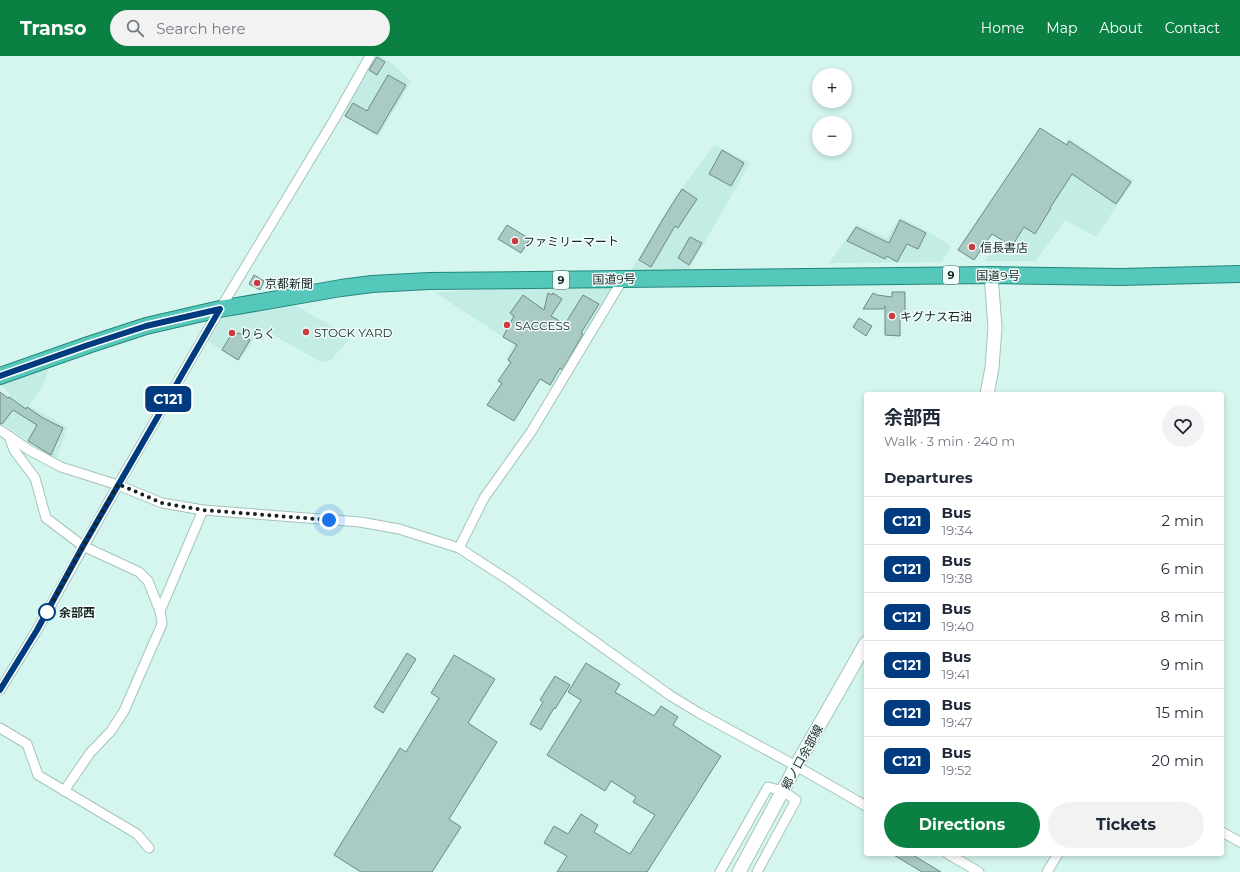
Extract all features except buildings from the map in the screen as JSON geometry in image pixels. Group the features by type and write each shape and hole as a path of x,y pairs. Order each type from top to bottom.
{"highway":[{"name":"国道9号","path":"0,376 146,326 220,309 291,296 372,284 429,281 991,275 1121,277 1240,274"}],"main road":[{"path":"987,392 992,368 995,327 991,275"},
{"name":"郷ノ口余部線","path":"739,872 796,766 864,647"}],"street":[{"path":"1,687 37,630 118,484 220,309 334,120 370,56"},
{"path":"459,548 484,498 531,432 623,279"},
{"path":"0,430 29,450 61,467 118,484 162,503 203,510 360,522 399,529 459,548 510,581 671,696 864,805"},
{"path":"9,436 14,450 35,478 46,518 83,546 139,572 148,581 160,611 162,624 124,711 111,732 90,753 64,791"},
{"path":"160,611 203,510"},
{"path":"0,728 28,744 38,775 137,834 149,848"},
{"path":"720,872 768,787 783,791 796,800 756,872"},
{"path":"1224,833 1240,842"},
{"path":"951,856 979,872"},
{"path":"1047,872 1057,856"}],"shaded area":[{"path":"376,56 380,56 394,65 411,82 378,137 342,115"},
{"path":"1069,138 1114,169 1134,180 1096,237 1065,220 1036,261 985,261"},
{"path":"715,145 750,163 687,273 630,272 675,197"},
{"path":"900,217 951,246 942,262 829,263 857,224 887,238"},
{"path":"547,287 611,288 611,294 554,388 506,360 514,344 434,292"},
{"name":"STOCK YARD","path":"295,305 351,337 332,359 326,362 319,361 261,328 239,361 205,339 217,319"},
{"path":"50,365 43,385 29,406 67,427 56,461 0,422 0,406 10,394 0,384 0,382"}],"bus line":[{"name":"C121","path":"0,376 146,326 220,309 83,546 37,630 0,690"}],"place":[{"name":"ファミリーマート","path":"515,241"},
{"name":"信長書店","path":"972,247"},
{"name":"京都新聞","path":"257,283"},
{"name":"キグナス石油","path":"892,316"},
{"name":"SACCESS","path":"507,325"},
{"name":"STOCK YARD","path":"306,332"},
{"name":"りらく","path":"232,333"},
{"name":"余部西","path":"47,612"}],"route":[{"path":"47,612 118,484 162,503 203,510 329,520"}]}
